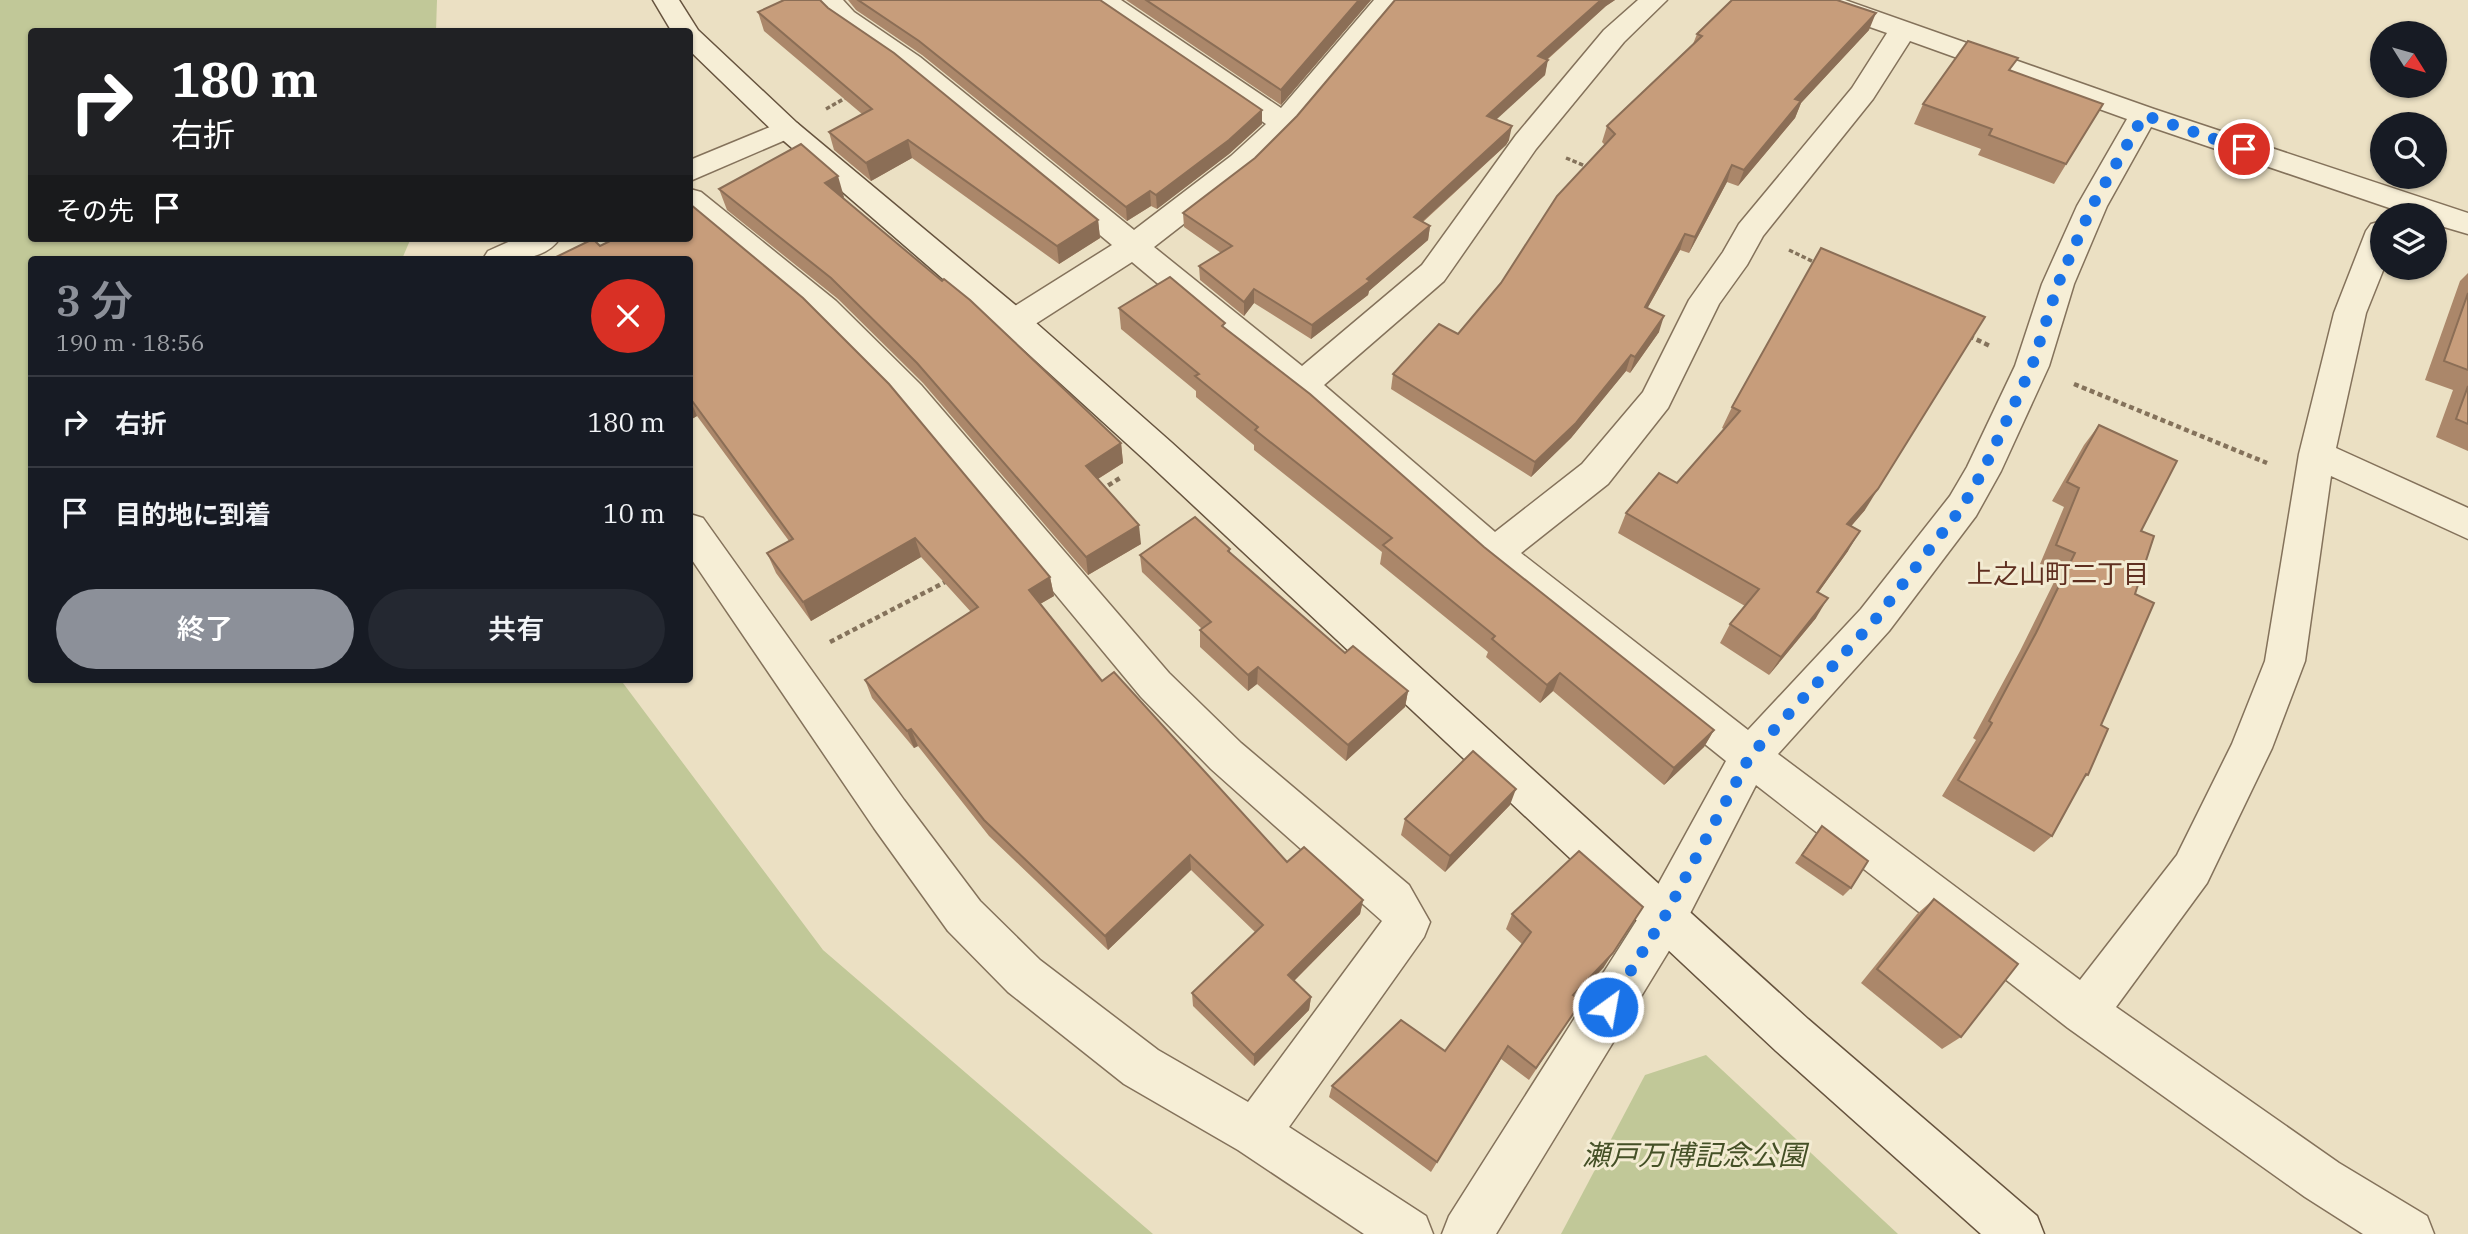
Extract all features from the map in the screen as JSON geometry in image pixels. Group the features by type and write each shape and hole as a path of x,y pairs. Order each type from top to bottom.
{"street":[{"path":"666,0 684,28"},
{"path":"828,0 844,18 910,63 1302,385 1493,553 1750,756 2084,1012 2322,1180 2409,1234"},
{"path":"1103,0 1284,123"},
{"path":"1014,323 1134,246 1242,163 1284,123 1345,48 1389,0"},
{"path":"1302,385 1433,273 1526,142 1614,36 1654,0"},
{"path":"1819,0 2144,115 2370,208"},
{"path":"1493,553 1595,474 1657,398 1705,300 1736,257 1750,231 1863,93 1903,30"},
{"path":"693,39 787,129 1014,323 1159,452 1792,1035 2020,1234"},
{"path":"1467,1234 1665,916 1750,756 1875,620 1963,506 1983,471 2032,366 2058,284 2092,206 2144,115"},
{"path":"693,170 787,129"},
{"path":"693,201 824,309 909,394 1155,685 1226,756 1393,900 1408,922 1255,1133"},
{"path":"2447,221 2468,223"},
{"path":"505,256 535,242"},
{"path":"2084,1012 2192,869 2251,748 2285,661 2314,468 2350,313 2370,261"},
{"path":"2314,468 2468,524"},
{"path":"693,532 964,916 1024,976 1141,1067 1255,1133 1408,1234"}],"path":[{"path":"1526,142 1600,172"},
{"path":"1750,231 1824,266"},
{"path":"1959,331 2032,366 2314,468"},
{"path":"1101,491 1159,452"},
{"path":"785,666 957,575"}],"green space":[{"path":"0,0 437,0 436,28 28,28 28,242 409,242 403,256 28,256 28,683 623,683 823,950 1153,1234 0,1234"},
{"name":"瀬戸万博記念公園","path":"1706,1055 1898,1234 1561,1234 1645,1075"}],"building":[{"path":"784,0 820,0 894,53 1098,220 1057,246 908,140 866,163 829,132 872,109 758,12"},
{"path":"858,0 1100,0 1262,110 1229,140 1156,195 1150,191 1126,207 919,41"},
{"path":"1146,0 1359,0 1281,90"},
{"path":"1395,0 1601,0 1538,56 1548,60 1487,116 1512,126 1414,217 1430,226 1367,279 1370,281 1312,325 1254,289 1244,302 1199,266 1232,246 1183,213 1255,158 1297,116"},
{"path":"1732,0 1837,0 1876,13 1795,99 1801,101 1744,170 1732,165 1695,237 1685,234 1645,307 1664,316 1635,357 1631,355 1576,423 1535,462 1393,374 1439,324 1458,334 1501,283 1557,196 1615,134 1607,126 1702,36 1697,34"},
{"path":"1968,41 2018,58 2009,70 2103,104 2066,164 1989,135 1992,129 1923,104"},
{"path":"801,144 838,176 825,183 942,281 944,279 970,300 1121,443 1086,466 1139,525 1086,557 917,363 831,278 719,189"},
{"path":"693,206 803,298 889,384 1050,577 1029,590 1102,681 1114,672 1287,862 1304,847 1363,900 1288,975 1311,997 1254,1055 1192,993 1263,925 1190,855 1105,936 984,820 911,729 907,731 865,680 978,607 915,538 803,602 767,553 793,539 693,402 693,256 558,256 587,242 596,242 600,246 608,242 693,242"},
{"path":"1821,248 1985,317 1878,489 1847,524 1860,531 1817,592 1828,598 1781,657 1730,624 1759,589 1626,513 1659,473 1677,483 1740,411 1732,407"},
{"path":"1170,277 1225,323 1222,326 1310,394 1484,547 1714,730 1674,768 1560,673 1547,685 1492,639 1495,636 1383,545 1392,538 1255,430 1258,427 1195,376 1199,374 1119,308"},
{"path":"2468,293 2468,370 2444,361"},
{"path":"2468,386 2468,424 2456,419"},
{"path":"2099,425 2177,461 2141,531 2154,536 2135,594 2154,603 2101,725 2108,729 2088,775 2086,774 2052,836 1958,780 1992,723 1989,721 2075,553 2056,545 2079,488 2067,482"},
{"path":"1195,517 1230,549 1228,551 1345,653 1353,646 1408,691 1348,745 1258,667 1248,675 1200,630 1211,622 1140,555"},
{"path":"1473,751 1516,789 1450,856 1405,819"},
{"path":"1822,826 1868,861 1851,888 1802,855"},
{"path":"1579,851 1643,907 1613,953 1573,995 1582,1001 1536,1068 1508,1046 1437,1162 1332,1086 1401,1020 1445,1051 1531,932 1512,914"},
{"path":"1934,899 2018,964 1961,1037 1877,969"}],"district":[{"name":"上之山町二丁目","path":"2058,573"}],"route":[{"path":"1608,1007 1665,916 1750,756 1875,620 1963,506 1983,471 2032,366 2058,284 2092,206 2144,115 2244,149"}]}
